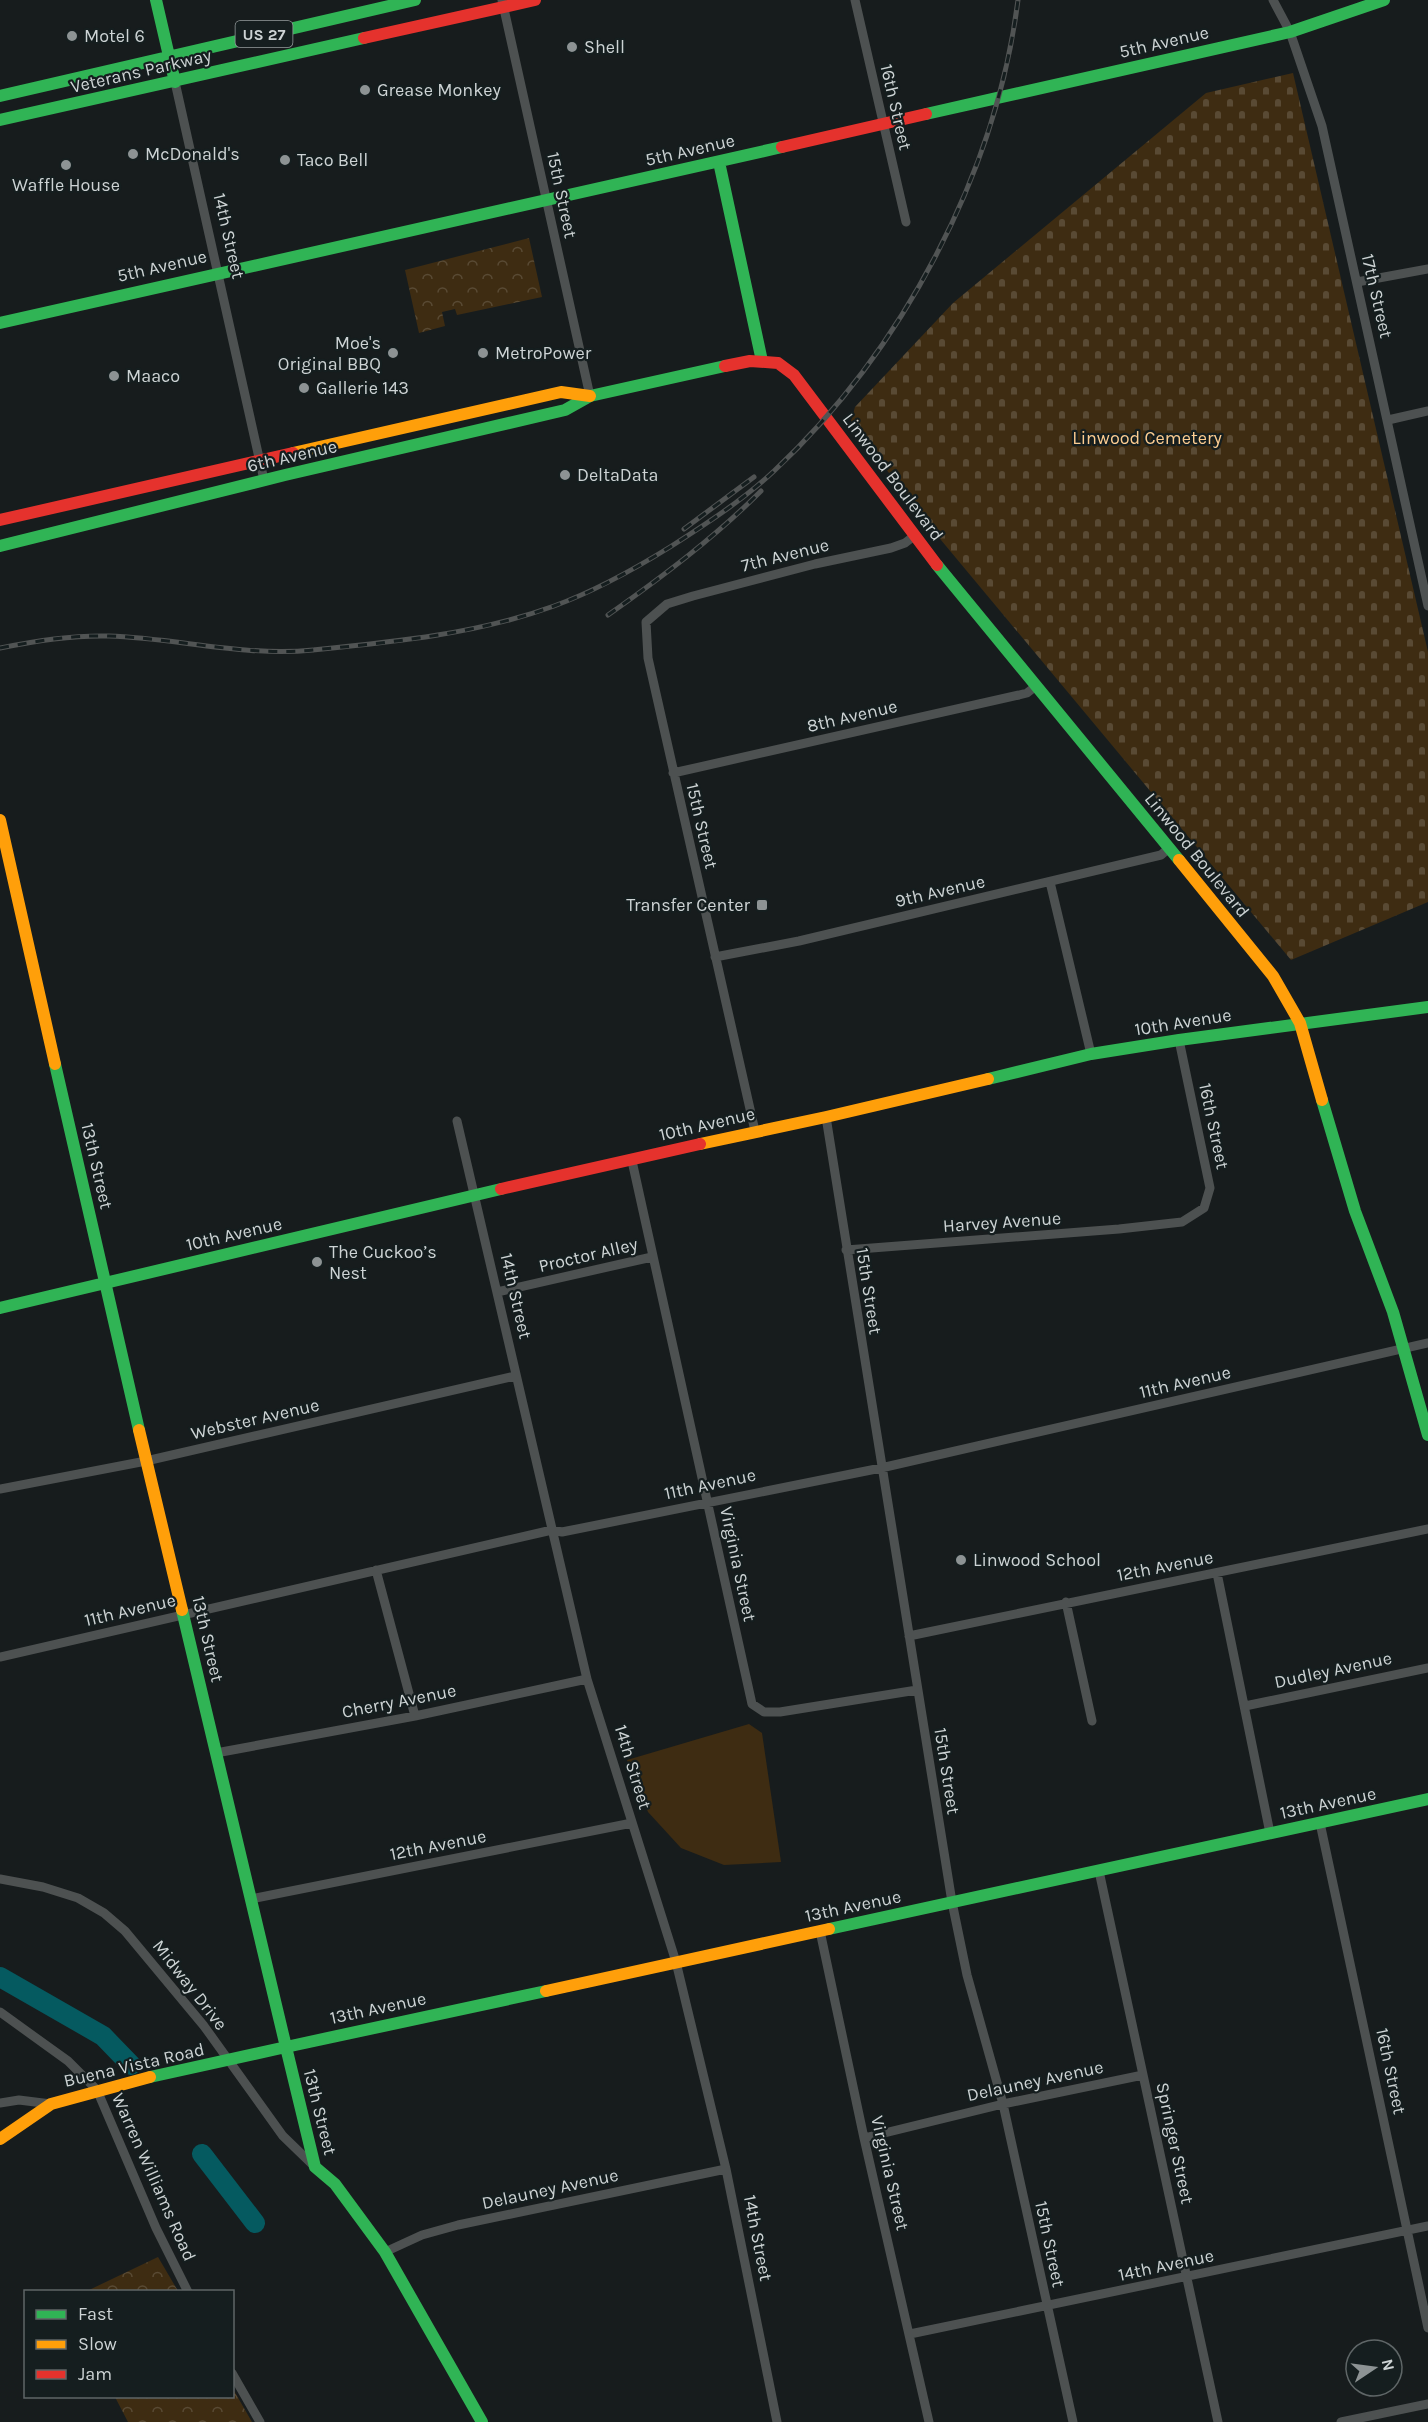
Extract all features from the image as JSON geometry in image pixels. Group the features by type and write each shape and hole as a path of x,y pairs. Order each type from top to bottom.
{"street":[{"name":"14th Street","path":"156,0 264,480"},
{"name":"Veterans Parkway","path":"0,96 169,55 415,0"},
{"name":"Veterans Parkway","path":"0,120 175,82 503,3 535,0"},
{"name":"16th Street","path":"855,0 906,222"},
{"name":"17th Street","path":"1273,0 1290,32 1322,126 1428,605"},
{"name":"5th Avenue","path":"0,323 1290,32 1384,0"},
{"name":"15th Street","path":"503,3 590,396"},
{"path":"719,162 762,361"},
{"path":"1357,282 1428,269"},
{"name":"6th Avenue","path":"0,546 264,480 565,410 590,396 750,361 778,363 794,375"},
{"name":"Linwood Boulevard","path":"794,375 914,536 1273,976 1300,1023 1355,1211 1404,1349 1428,1434"},
{"name":"6th Avenue","path":"0,520 561,392 590,396"},
{"path":"1388,420 1428,411"},
{"name":"7th Avenue","path":"665,606 693,596 815,564 891,548 905,543 914,536"},
{"name":"15th Street","path":"665,606 646,622 648,658 755,1131"},
{"name":"8th Avenue","path":"673,773 1019,695 1027,693 1036,686"},
{"name":"13th Street","path":"0,820 104,1283 315,2168 335,2184 385,2252 482,2422"},
{"name":"9th Avenue","path":"715,957 799,941 1050,882 1161,855 1168,849"},
{"path":"1050,882 1091,1054"},
{"name":"10th Avenue","path":"0,1308 1091,1054 1300,1023 1387,1014 1428,1006"},
{"name":"16th Street","path":"1161,1224 1182,1222 1204,1208 1210,1188 1179,1040"},
{"name":"15th Street","path":"826,1117 952,1902 967,1975 1002,2104 1073,2422"},
{"name":"14th Street","path":"456,1121 587,1679 676,1962 726,2169 777,2422"},
{"name":"Virginia Street","path":"632,1161 752,1704 764,1712 780,1712 917,1690"},
{"name":"Harvey Avenue","path":"846,1250 1161,1224"},
{"name":"Proctor Alley","path":"497,1292 652,1257"},
{"name":"11th Avenue","path":"0,1656 552,1530 562,1532 881,1468 1428,1343"},
{"name":"Webster Avenue","path":"0,1489 146,1461 515,1376"},
{"name":"12th Avenue","path":"909,1636 1428,1529"},
{"path":"376,1570 415,1716"},
{"path":"1217,1573 1270,1833"},
{"path":"1066,1602 1092,1721"},
{"name":"Dudley Avenue","path":"1245,1706 1428,1668"},
{"name":"Cherry Avenue","path":"216,1753 415,1716 587,1679"},
{"name":"13th Avenue","path":"286,2047 1428,1799"},
{"name":"12th Avenue","path":"251,1899 632,1823"},
{"name":"16th Street","path":"1320,1823 1428,2328"},
{"name":"Springer Street","path":"1099,1871 1218,2422"},
{"name":"Midway Drive","path":"0,1879 43,1887 78,1898 104,1913 125,1931 229,2061 283,2136 315,2168"},
{"name":"Virginia Street","path":"820,1931 864,2138 929,2422"},
{"name":"Warren Williams Road","path":"0,2012 68,2061 97,2090 156,2228 187,2290"},
{"name":"Buena Vista Road","path":"0,2139 51,2104 97,2090 286,2047"},
{"name":"Delauney Avenue","path":"864,2138 1002,2104 1143,2075"},
{"path":"0,2103 19,2100 51,2104"},
{"name":"Delauney Avenue","path":"385,2252 422,2235 458,2225 726,2169"},
{"name":"14th Avenue","path":"910,2334 1428,2226"},
{"path":"234,2376 260,2422"},
{"path":"1341,2422 1428,2404"}],"green space":[{"name":"Linwood Cemetery","path":"1293,73 1428,652 1428,902 1291,960 916,510 851,421 855,407 953,303 1206,93"},
{"path":"529,238 542,297 457,315 455,309 442,312 445,326 419,333 405,270"},
{"path":"749,1724 762,1733 781,1862 724,1865 681,1848 648,1812 627,1760"},
{"path":"158,2257 177,2290 89,2290"},
{"path":"234,2391 252,2422 128,2422 116,2398 234,2398"}],"waterway":[{"path":"0,1977 103,2036 131,2065"},
{"path":"202,2154 255,2223"}],"railway":[{"path":"0,648 81,636 109,636 236,649 287,651 374,644 435,636 495,624 554,606 613,580 670,547 737,502 774,471 820,423 863,371 902,315 936,256 965,194 989,130 1006,65 1018,0"},
{"path":"684,529 754,477"},
{"path":"608,615 687,556 761,491"}],"traffic: fast":[{"path":"156,0 175,82"},
{"path":"0,96 415,0"},
{"path":"926,114 1290,32 1384,0"},
{"path":"0,120 364,38"},
{"path":"0,323 782,147"},
{"path":"719,162 762,361"},
{"path":"0,546 285,475 565,410 590,396 725,366"},
{"path":"937,565 1179,860"},
{"path":"988,1079 1091,1054 1428,1007"},
{"path":"55,1064 139,1430"},
{"path":"1322,1100 1355,1211 1393,1312 1428,1435"},
{"path":"0,1308 501,1189"},
{"path":"150,2077 286,2047 182,1610"},
{"path":"829,1929 1428,1799"},
{"path":"482,2422 385,2252 335,2184 315,2167 286,2047 546,1991"}],"traffic: slow":[{"path":"293,453 561,392 590,396"},
{"path":"0,820 55,1064"},
{"path":"1179,860 1273,976 1300,1023 1322,1100"},
{"path":"700,1144 988,1079"},
{"path":"139,1430 182,1610"},
{"path":"546,1991 829,1929"},
{"path":"0,2139 51,2104 150,2077"}],"traffic: jam":[{"path":"364,38 535,0"},
{"path":"782,147 926,114"},
{"path":"725,366 750,361 778,363 794,375 937,565"},
{"path":"0,520 293,453"},
{"path":"501,1189 700,1144"}],"place":[{"name":"Motel 6","path":"72,36"},
{"name":"Shell","path":"572,47"},
{"name":"Grease Monkey","path":"365,90"},
{"name":"McDonald's","path":"133,154"},
{"name":"Taco Bell","path":"285,160"},
{"name":"Waffle House","path":"66,165"},
{"name":"Moe's Original BBQ","path":"393,353"},
{"name":"MetroPower","path":"483,353"},
{"name":"Maaco","path":"114,376"},
{"name":"Gallerie 143","path":"304,388"},
{"name":"DeltaData","path":"565,475"},
{"name":"Transfer Center","path":"762,905"},
{"name":"The Cuckoo’s Nest","path":"317,1262"},
{"name":"Linwood School","path":"961,1560"}]}
